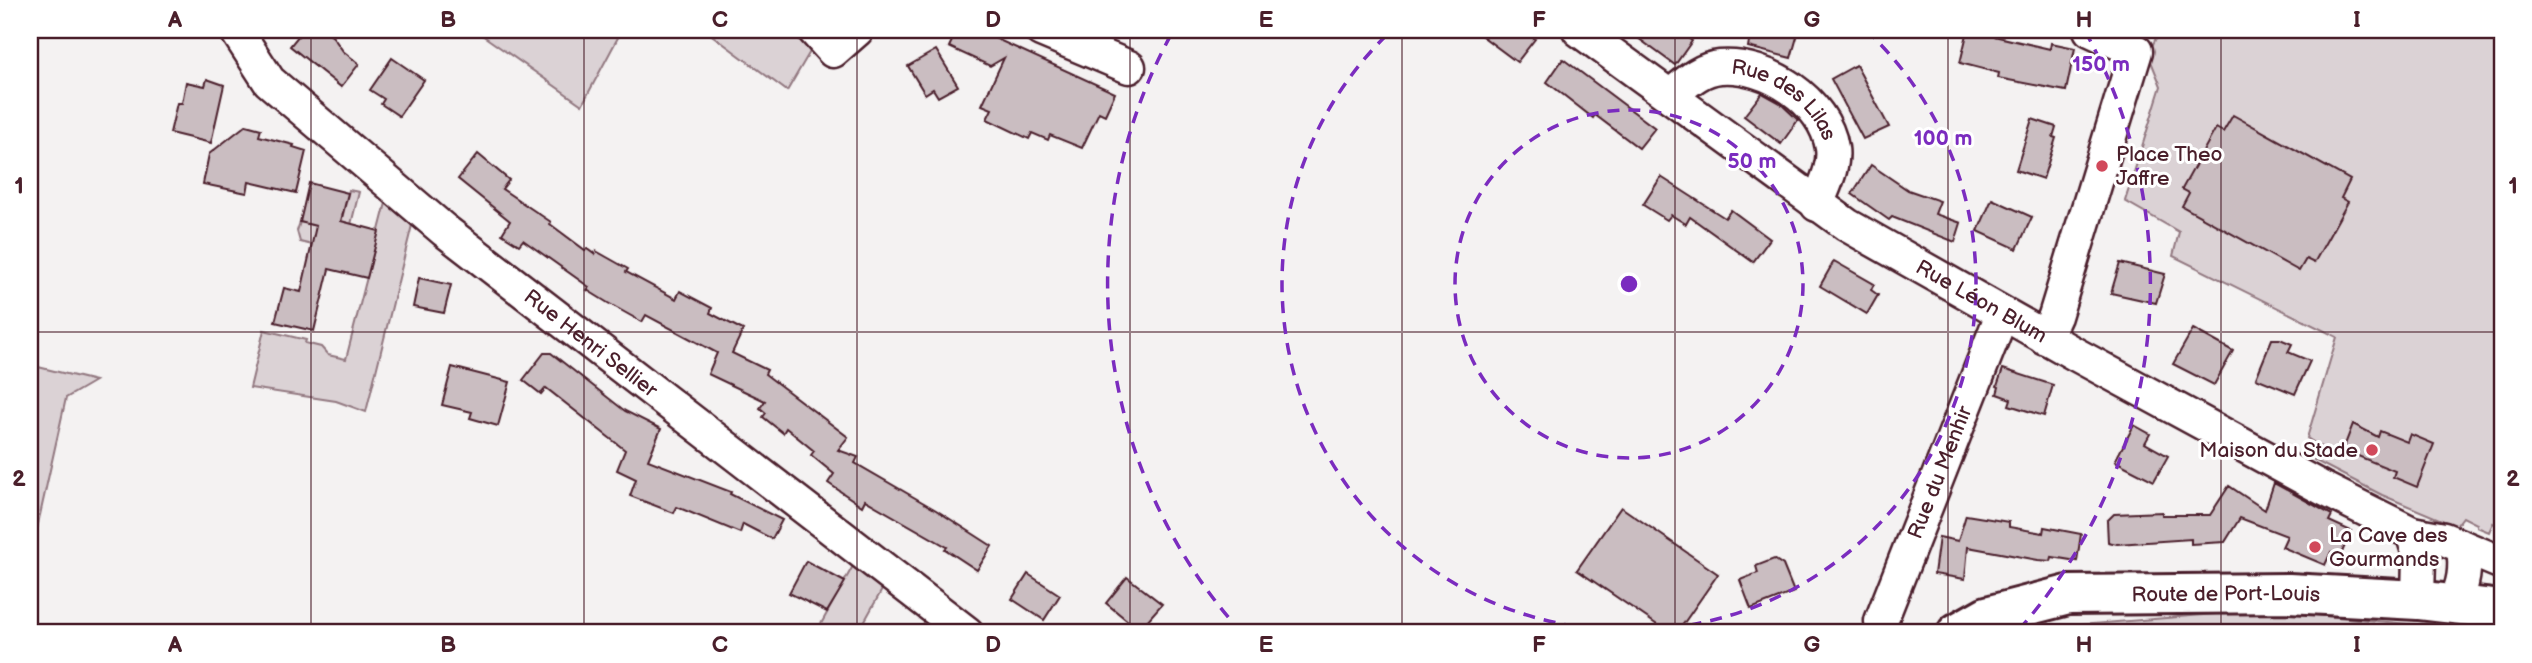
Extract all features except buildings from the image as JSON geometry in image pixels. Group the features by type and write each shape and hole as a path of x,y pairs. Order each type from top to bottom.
{"main road":[{"name":"Route de Port-Louis","path":"1958,633 1987,616 2068,595 2289,593 2436,602 2502,610"}],"street":[{"name":"Rue Henri Sellier","path":"236,30 269,81 444,230 967,633"},
{"path":"824,40 857,30"},
{"path":"1041,30 1129,67"},
{"name":"Rue Léon Blum","path":"1579,30 1847,225 2045,338 2322,488 2412,533 2444,539 2502,563"},
{"path":"2045,338 2055,316 2136,51 2090,30"},
{"name":"Rue des Lilas","path":"1670,96 1694,75 1719,67 1744,69 1771,78 1803,95 1826,124 1833,151 1829,174 1817,205"},
{"name":"Rue du Menhir","path":"1883,633 1881,621 2002,314"},
{"path":"2412,533 2436,602 2462,586 2466,567 2463,547"}],"shaded area":[{"path":"475,30 622,30 582,105"},
{"path":"705,30 800,30 811,50 787,91"},
{"path":"2160,30 2502,30 2502,528 2493,523 2489,532 2463,517 2456,526 2382,495 2314,460 2321,447 2307,438 2337,337 2173,256 2179,232 2125,201 2161,86 2148,54"},
{"path":"349,190 359,192 344,253 300,242 297,231 300,222 339,231"},
{"path":"387,199 413,221 366,412 336,401 250,388 264,330 306,340 305,343 321,347 328,355 346,359"},
{"path":"30,365 95,381 66,398 30,560"},
{"path":"854,564 883,588 858,633 816,633"},
{"path":"2265,610 2499,633 2005,633 2005,631"}],"place":[{"name":"Place Theo Jaffre","path":"2102,166"},
{"name":"Maison du Stade","path":"2372,450"},
{"name":"La Cave des Gourmands","path":"2315,547"}]}
